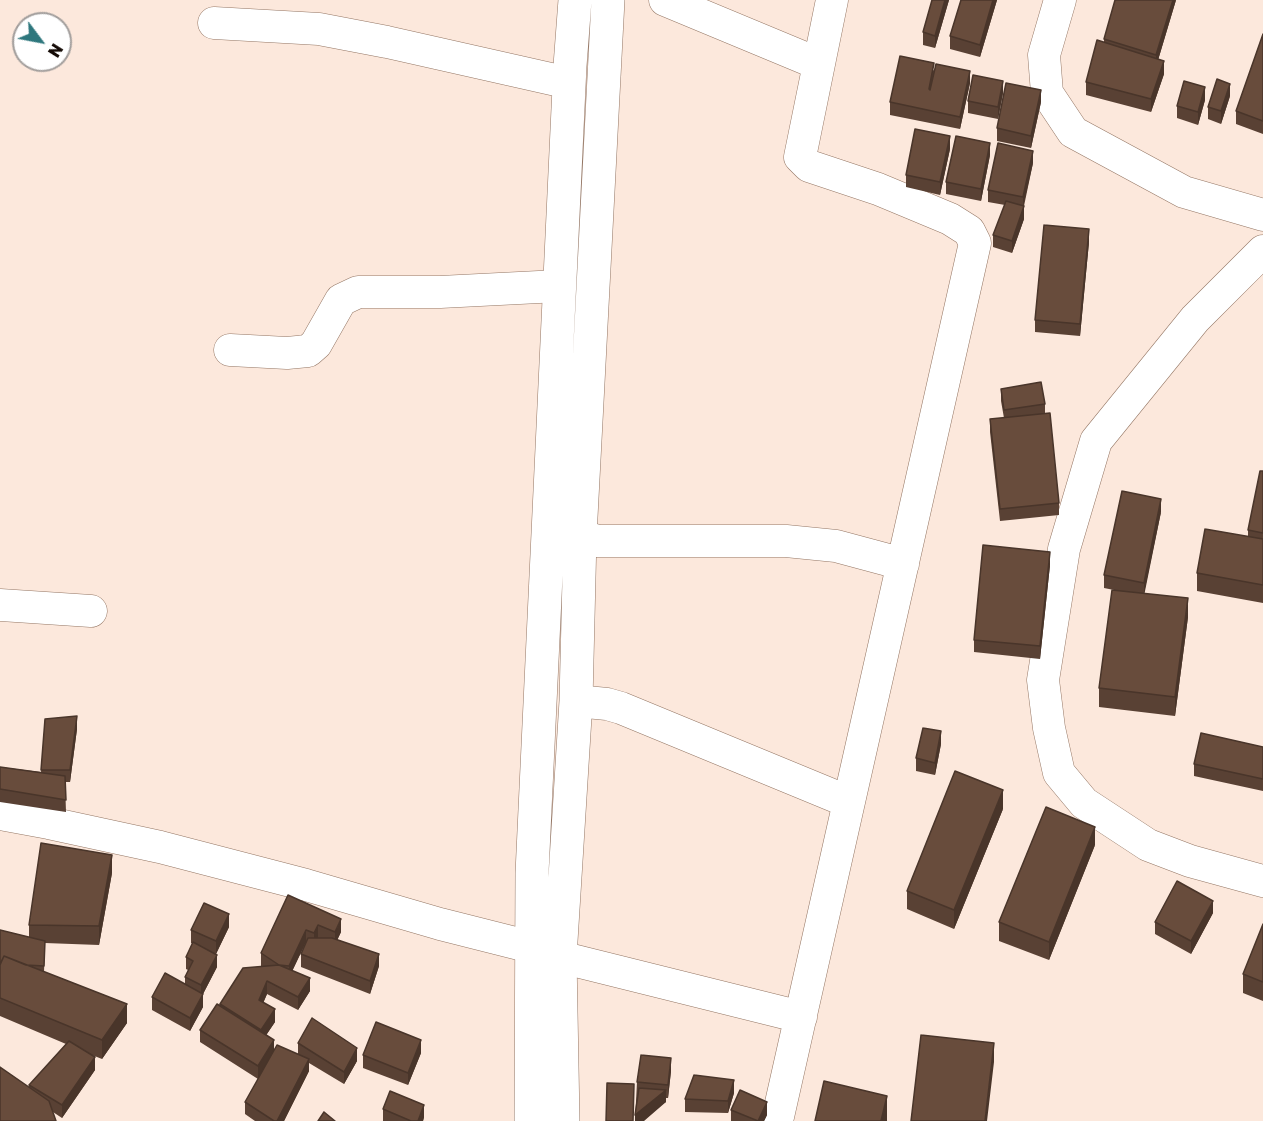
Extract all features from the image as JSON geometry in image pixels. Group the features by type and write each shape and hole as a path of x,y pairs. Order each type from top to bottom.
{"main road":[{"path":"563,1121 546,952 532,873 559,286 575,0"},
{"path":"531,1121 546,952 576,701 580,536 608,0"}],"street":[{"path":"664,0 819,64"},
{"path":"777,1121 975,243 969,231 950,219 878,189 809,166 800,157 832,0"},
{"path":"1060,0 1044,55 1047,93 1073,132 1184,192 1263,215"},
{"path":"214,23 319,29 569,83"},
{"path":"1263,251 1195,319 1096,441 1064,549 1043,680 1048,728 1059,773 1084,803 1148,845 1190,861 1263,881"},
{"path":"230,350 287,353 308,351 316,344 341,300 358,292 559,286"},
{"path":"580,536 598,542 786,541 836,546 903,564"},
{"path":"0,605 92,611"},
{"path":"576,701 607,704 621,708 849,802"},
{"path":"0,814 160,847 306,885 440,924 801,1017"}],"building":[{"path":"932,0 945,0 935,36 923,32"},
{"path":"961,0 993,0 980,45 950,36"},
{"path":"1115,0 1173,0 1156,55 1104,39"},
{"path":"1263,34 1263,121 1236,111"},
{"path":"1097,40 1164,61 1151,99 1086,82"},
{"path":"900,56 934,63 930,90 936,64 970,71 960,117 890,102"},
{"path":"973,75 1003,81 998,107 968,101"},
{"path":"1217,79 1230,84 1221,111 1208,107"},
{"path":"1184,81 1205,87 1198,112 1177,106"},
{"path":"1006,83 1041,90 1031,136 997,128"},
{"path":"915,129 950,136 940,182 906,175"},
{"path":"956,136 990,143 981,189 946,182"},
{"path":"998,143 1033,151 1023,197 988,190"},
{"path":"1006,201 1024,206 1012,241 993,235"},
{"path":"1044,225 1089,229 1080,324 1035,320"},
{"path":"1041,382 1045,404 1004,410 1001,389"},
{"path":"1050,413 1059,503 1000,509 990,419"},
{"path":"1260,471 1263,471 1263,533 1248,530"},
{"path":"1122,491 1161,499 1144,583 1104,575"},
{"path":"1205,529 1263,539 1263,585 1197,573"},
{"path":"983,545 1050,552 1040,646 974,640"},
{"path":"1112,590 1188,598 1175,697 1099,688"},
{"path":"77,716 70,770 41,770 45,719"},
{"path":"923,728 941,731 935,763 916,758"},
{"path":"1201,733 1263,747 1263,779 1194,764"},
{"path":"0,767 65,776 66,800 0,789"},
{"path":"955,771 1003,790 954,910 907,891"},
{"path":"1046,807 1095,827 1049,942 999,922"},
{"path":"41,843 112,855 99,926 29,925"},
{"path":"1177,881 1213,901 1191,941 1155,922"},
{"path":"288,895 341,919 335,932 318,925 314,933 306,930 289,966 279,965 261,953"},
{"path":"204,903 229,914 216,941 191,930"},
{"path":"1263,924 1263,982 1243,974"},
{"path":"0,930 45,941 44,966 26,965 4,956 0,962"},
{"path":"308,938 332,938 379,954 370,981 301,954"},
{"path":"193,942 217,955 201,985 185,977 193,961 186,957"},
{"path":"4,956 127,1004 102,1040 0,998 0,965"},
{"path":"279,965 310,978 298,997 267,981 259,1000 275,1009 261,1030 220,1004 243,968"},
{"path":"165,973 203,994 190,1018 152,997"},
{"path":"217,1004 274,1040 258,1066 200,1030"},
{"path":"312,1018 357,1048 344,1072 298,1043"},
{"path":"376,1022 421,1040 408,1073 363,1055"},
{"path":"921,1035 994,1043 985,1121 911,1121"},
{"path":"69,1041 95,1057 62,1105 29,1085"},
{"path":"277,1045 309,1059 277,1121 274,1121 245,1102"},
{"path":"641,1055 671,1058 668,1085 637,1082"},
{"path":"0,1067 49,1101 56,1121 0,1121"},
{"path":"694,1075 734,1080 728,1101 685,1099"},
{"path":"824,1081 887,1096 881,1121 815,1121"},
{"path":"607,1083 634,1084 633,1121 606,1121"},
{"path":"639,1088 666,1090 635,1115"},
{"path":"740,1090 767,1102 758,1121 731,1110"},
{"path":"390,1091 424,1105 418,1121 411,1121 383,1109"},
{"path":"324,1112 335,1121 318,1121"}]}
